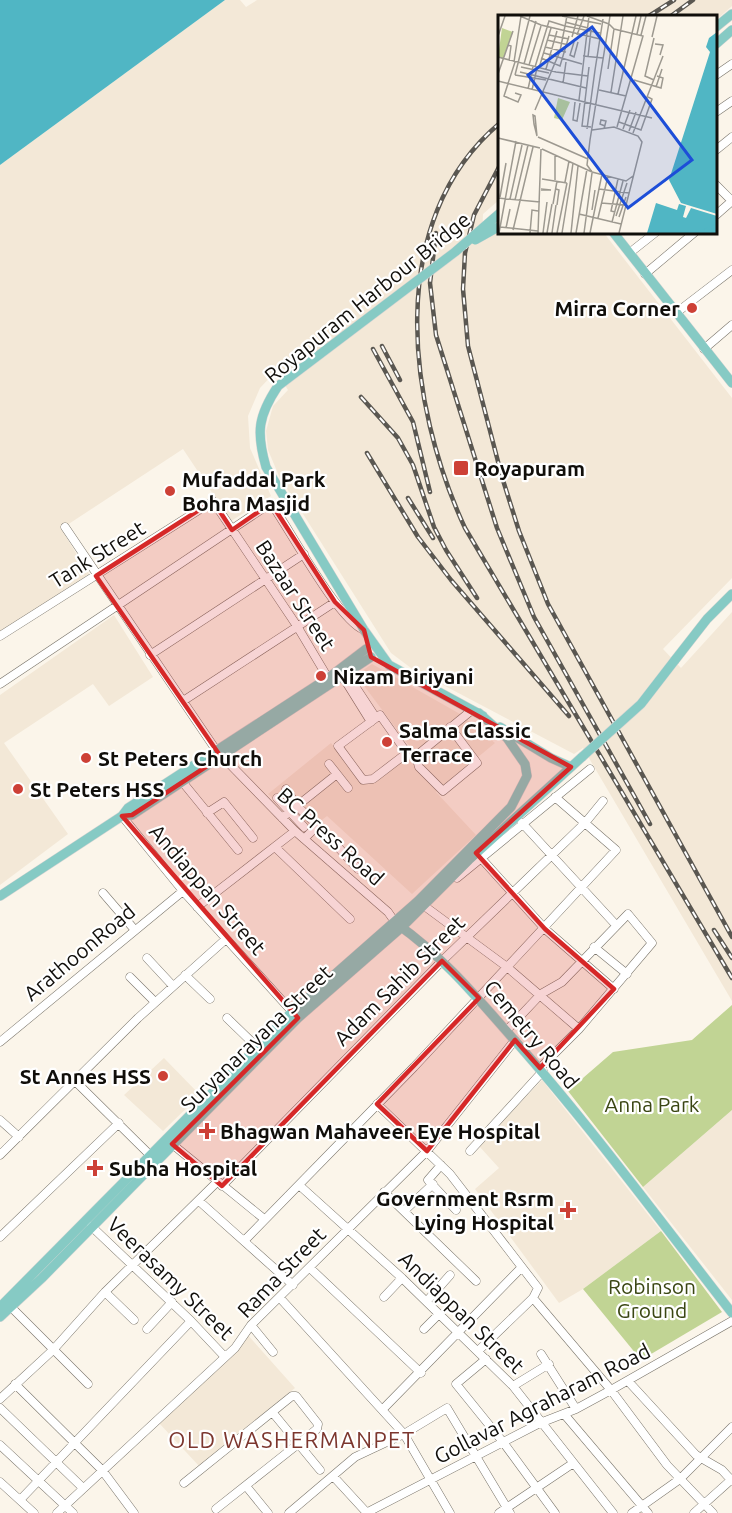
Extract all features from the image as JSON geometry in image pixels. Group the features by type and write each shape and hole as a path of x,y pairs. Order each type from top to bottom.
{"main road":[{"path":"717,26 732,14"},
{"path":"717,43 732,31"},
{"name":"Royapuram Harbour Bridge","path":"389,665 364,630 266,467 259,442 260,422 268,400 279,386 455,252 498,215"},
{"path":"455,252 498,227"},
{"path":"615,234 732,383"},
{"path":"623,234 645,274"},
{"name":"Suryanarayana Street","path":"0,1307 256,1047 423,904 542,791 636,709 707,619 732,594"},
{"path":"364,630 369,653 475,711 551,758 571,767"},
{"path":"0,896 369,653"},
{"path":"220,753 345,676 369,653"},
{"name":"Suryanarayana Street","path":"399,925 511,807 522,791 527,776 525,764 507,738 475,711"},
{"name":"Cemetry Road","path":"399,925 442,961 507,1030 732,1313"},
{"name":"Suryanarayana Street","path":"0,1317 172,1144 295,1015"}],"street":[{"path":"717,74 732,63"},
{"path":"717,111 732,101"},
{"path":"717,149 732,137"},
{"path":"717,186 732,201 717,214"},
{"path":"632,251 653,234"},
{"path":"645,274 692,234"},
{"path":"676,313 732,270"},
{"path":"704,349 732,325"},
{"name":"Bazaar Street","path":"213,501 297,626 328,678"},
{"name":"Tank Street","path":"0,636 213,501"},
{"path":"0,684 271,503 335,602 353,624 364,630"},
{"name":"BC Press Road","path":"65,527 117,608 220,753 295,831 388,912 399,925"},
{"path":"150,655 304,554"},
{"path":"183,701 335,602"},
{"path":"345,676 374,720"},
{"path":"450,728 477,763 442,791 415,761 416,756 450,728 475,711"},
{"path":"380,715 407,753 373,779 363,780 338,746 374,720 380,715"},
{"path":"329,764 348,788"},
{"path":"442,886 454,880 590,769"},
{"path":"282,818 337,774"},
{"path":"180,779 238,850"},
{"path":"285,789 297,806 313,821"},
{"path":"244,1241 263,1218 299,1185 545,929 616,850 555,797"},
{"path":"277,798 304,827"},
{"name":"Adam Sahib Street","path":"0,1399 52,1350 105,1292 199,1201 220,1184 467,936 585,823 603,801"},
{"path":"207,813 224,802 253,838"},
{"name":"Andiappan Street","path":"122,816 183,891 295,1015"},
{"path":"522,823 616,925"},
{"path":"304,839 318,825 358,869"},
{"path":"197,907 295,831"},
{"path":"276,848 350,919"},
{"path":"480,857 545,929 614,989"},
{"name":"ArathoonRoad","path":"0,1042 183,891"},
{"path":"103,893 134,930"},
{"path":"423,904 541,994 579,1029"},
{"path":"470,1151 652,943 628,914 562,982 541,994 507,1030"},
{"path":"0,1155 155,1002 226,939"},
{"path":"594,947 627,974"},
{"path":"147,958 173,986"},
{"path":"185,975 210,999"},
{"path":"130,977 155,1002"},
{"path":"227,1017 256,1047"},
{"name":"Rama Street","path":"57,1513 242,1341 250,1325 427,1151 515,1040"},
{"path":"76,1082 151,1155"},
{"path":"377,1104 441,1165 538,1288 533,1298 478,1351"},
{"path":"0,1120 19,1137"},
{"path":"0,1237 119,1122"},
{"path":"172,1144 263,1218"},
{"path":"441,1165 428,1179 456,1210"},
{"path":"404,1211 433,1184"},
{"name":"Andiappan Street","path":"299,1185 427,1301 513,1386 612,1513"},
{"path":"384,1192 476,1281"},
{"path":"199,1201 292,1286"},
{"name":"Veerasamy Street","path":"91,1226 172,1302 225,1357"},
{"path":"310,1268 421,1373"},
{"path":"383,1409 421,1373 458,1331 521,1268"},
{"path":"427,1301 450,1275"},
{"path":"384,1297 402,1278"},
{"path":"105,1292 134,1320"},
{"path":"280,1298 404,1434 429,1481 450,1513"},
{"path":"533,1298 611,1390 630,1419 712,1513"},
{"path":"147,1329 172,1302"},
{"path":"10,1307 88,1384"},
{"path":"424,1329 439,1314"},
{"path":"20,1500 191,1321"},
{"name":"Gollavar Agraharam Road","path":"366,1513 540,1422 576,1409 732,1321"},
{"path":"250,1325 273,1352"},
{"path":"541,1354 576,1409"},
{"path":"486,1359 456,1384 503,1442 555,1513"},
{"path":"513,1386 549,1364"},
{"path":"628,1381 696,1455 732,1480 694,1513"},
{"path":"15,1384 102,1470 134,1513"},
{"path":"184,1483 292,1396 296,1396 318,1427 216,1509"},
{"path":"0,1408 83,1488"},
{"path":"289,1513 355,1457 404,1434 447,1408 508,1510"},
{"path":"273,1413 320,1470"},
{"path":"564,1414 645,1510"},
{"path":"632,1513 645,1510 703,1458 732,1427"},
{"path":"0,1445 73,1513"},
{"path":"499,1513 508,1510 572,1464"},
{"path":"333,1476 366,1513"},
{"path":"0,1482 34,1513"},
{"path":"246,1486 268,1513"}],"highlighted area":[{"path":"213,501 232,530 271,503 335,602 364,630 371,657 571,767 476,853 545,929 614,989 540,1068 515,1040 427,1151 377,1104 479,998 442,961 222,1186 172,1144 298,1018 122,816 132,815 221,757 96,576"}],"shaded area":[{"path":"225,0 240,0 246,7 257,0 732,0 732,6 717,19 717,15 498,15 498,201 483,214 482,240 498,231 498,234 605,234 732,398 732,578 663,649 681,668 732,612 732,1001 583,748 574,754 411,668 391,653 279,476 268,450 266,431 273,406 288,390 276,371 260,388 248,416 250,448 271,496 231,521 183,449 61,529 89,574 0,632 0,165"},
{"path":"114,615 153,677 109,706 93,684 4,743 68,834 0,885 0,695"},
{"path":"372,664 460,714 495,743 436,792 476,835 412,894 327,816 308,831 268,794 331,743 361,782 410,747 356,675"},
{"name":"St Annes HSS","path":"164,1058 200,1095 163,1131 124,1095"},
{"name":"Government Rsrm Lying Hospital","path":"542,1080 661,1231 583,1289 559,1303 475,1189 499,1168 479,1146"},
{"path":"732,1110 732,1300 643,1187"},
{"path":"247,1334 295,1388 199,1466 159,1423"}],"green space":[{"name":"Anna Park","path":"732,1005 732,1110 643,1187 568,1091 613,1052 692,1040"},
{"name":"Robinson Ground","path":"661,1231 722,1312 641,1360 583,1289"}],"water":[{"path":"0,0 225,0 0,165"}],"railway":[{"path":"651,15 674,0"},
{"path":"672,15 693,0"},
{"path":"498,125 463,163 437,210 422,262 417,316 420,372 430,427 445,479 465,528 732,978"},
{"path":"498,169 474,215 465,253 463,289 468,346 502,477 519,531 548,604 732,937"},
{"path":"436,233 430,283 436,335 497,528 534,617 650,824"},
{"path":"382,346 400,380"},
{"path":"373,349 413,422 430,492"},
{"path":"361,397 398,438 413,465 434,527 477,598"},
{"path":"367,453 418,537 451,580 569,716"},
{"path":"408,498 433,538"},
{"path":"714,930 732,958"}],"place":[{"name":"Mirra Corner","path":"692,308"},
{"name":"Royapuram","path":"461,468"},
{"name":"Mufaddal Park Bohra Masjid","path":"170,491"},
{"name":"Nizam Biriyani","path":"321,676"},
{"name":"Salma Classic Terrace","path":"387,742"},
{"name":"St Peters Church","path":"86,758"},
{"name":"St Peters HSS","path":"18,789"},
{"name":"St Annes HSS","path":"163,1076"},
{"name":"Bhagwan Mahaveer Eye Hospital","path":"207,1131"},
{"name":"Subha Hospital","path":"95,1168"},
{"name":"Government Rsrm Lying Hospital","path":"568,1210"}],"district":[{"name":"OLD WASHERMANPET","path":"292,1439"}]}
